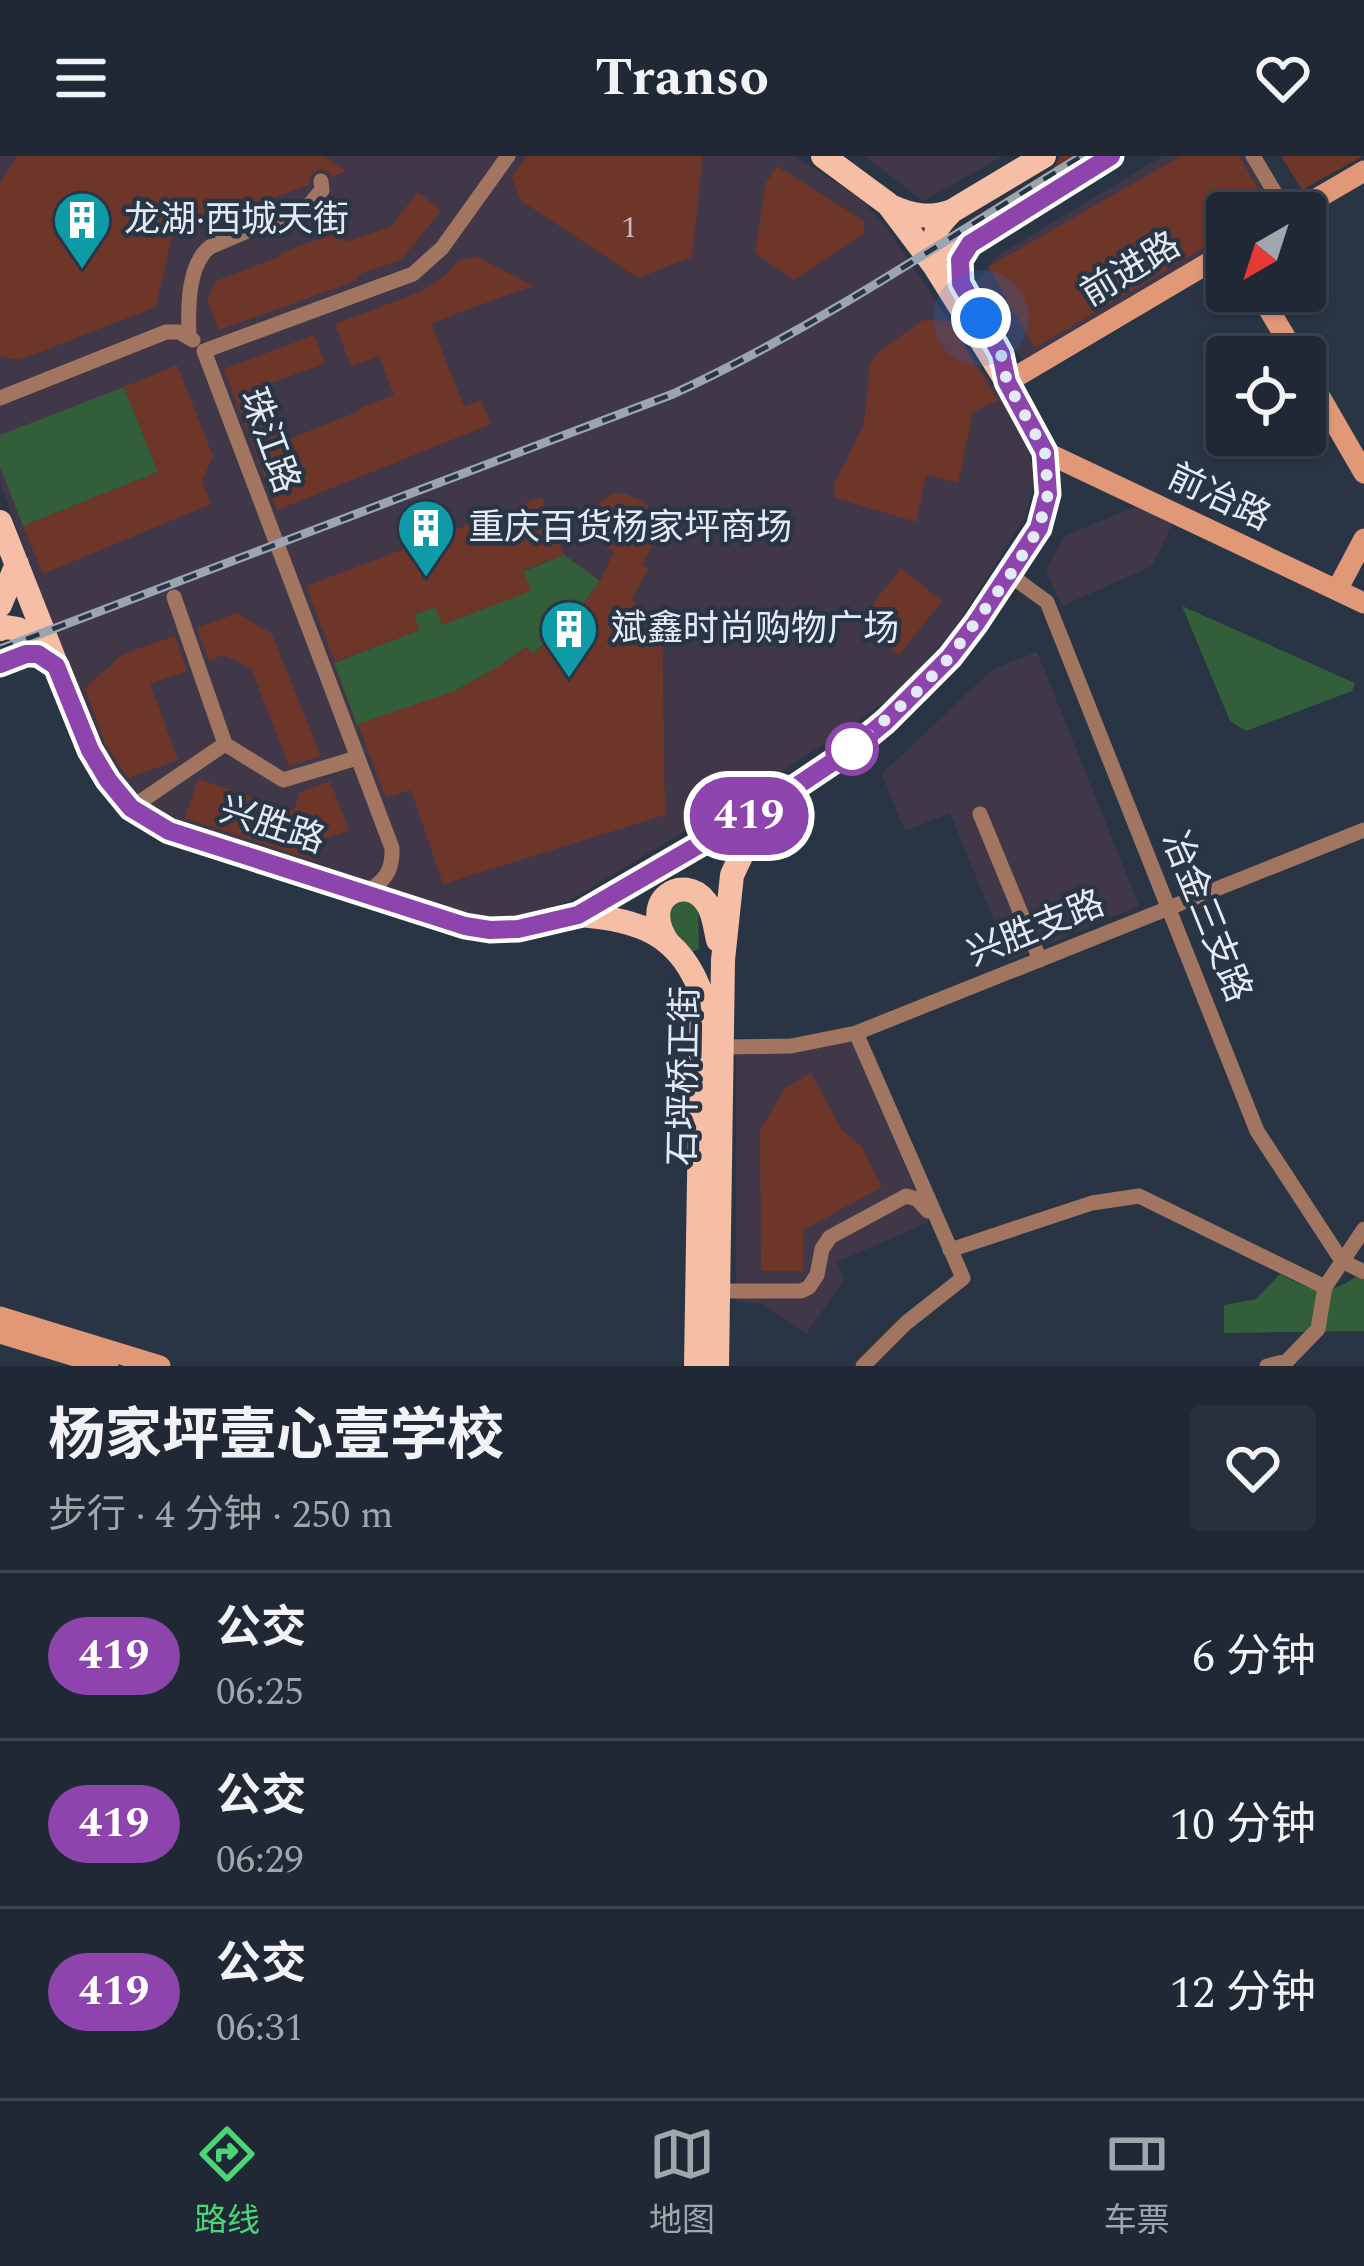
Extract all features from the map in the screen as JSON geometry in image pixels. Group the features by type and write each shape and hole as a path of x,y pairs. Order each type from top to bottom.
{"main road":[{"path":"823,156 888,204 918,216 952,212 1043,156"},
{"path":"952,212 937,228 936,238 950,250 970,244 1111,156"},
{"path":"888,204 934,265 1045,452"},
{"path":"970,244 962,254 958,275 1001,354 1007,382"},
{"name":"兴胜路","path":"0,522 90,750 131,808 169,831 465,926 518,929 578,915 776,800 852,749 920,689 950,657 1039,528 1048,494 1045,452"},
{"path":"0,605 17,564"},
{"path":"0,629 18,629 23,638 23,645 5,661"},
{"path":"5,661 38,654 56,666"},
{"name":"石坪桥正街","path":"717,1366 723,960 732,875 751,835 776,800"},
{"path":"672,948 660,932 657,913 669,895 689,890 711,910 723,960"},
{"name":"石坪桥正街","path":"578,915 642,925 672,948 702,995 697,1366"}],"street":[{"name":"珠江路","path":"364,893 383,880 392,863 392,848 204,351 413,274 442,248 508,156"},
{"path":"1253,156 1276,192"},
{"path":"1326,193 1364,171"},
{"path":"189,337 188,308 201,255 310,204 322,190 320,181"},
{"name":"前进路","path":"1007,382 1206,264"},
{"path":"0,398 166,332 189,337 204,351"},
{"path":"1326,407 1364,473"},
{"name":"前冶路","path":"1045,452 1364,603"},
{"path":"1337,590 1364,539"},
{"name":"冶金三支路","path":"1010,575 1047,602 1257,1131 1342,1261"},
{"path":"174,597 224,744 284,780 357,758"},
{"path":"131,808 224,744"},
{"path":"980,814 1040,960"},
{"name":"兴胜支路","path":"722,1047 791,1046 856,1033 1364,830"},
{"path":"856,1033 963,1278 906,1323 863,1366"},
{"path":"950,1250 1092,1203 1139,1196 1324,1287"},
{"path":"718,1292 801,1291 813,1282 830,1237 901,1198 917,1199 940,1225"},
{"path":"1268,1366 1287,1361 1318,1329 1324,1287 1364,1229"},
{"path":"1342,1261 1364,1272"},
{"path":"0,1318 50,1350 160,1366"},
{"path":"687,1366 698,1322"},
{"path":"0,1333 109,1366"}],"shaded area":[{"path":"0,156 794,156 861,199 887,228 1028,438 1034,487 1024,519 950,635 895,695 770,780 569,901 518,918 467,915 173,823 135,801 98,745 0,483"},
{"path":"865,156 1003,156 923,201"},
{"path":"1163,156 1246,156 1267,192 1206,192 1206,258 1030,361 1020,357 977,282 995,257"},
{"path":"1135,507 1172,524 1152,566 1062,606 1046,571 1064,536"},
{"path":"1037,652 1139,906 1010,960 950,813 905,831 882,774 993,669"},
{"path":"851,1040 929,1222 837,1262 844,1280 806,1334 761,1303 736,1302 736,1055 792,1053"}],"green space":[{"path":"124,387 158,472 23,526 0,467 0,435"},
{"path":"564,555 600,581 533,654 526,647 455,691 357,725 334,663 419,630 414,615"},
{"path":"1182,606 1355,683 1352,691 1246,731 1230,721"},
{"path":"684,896 698,911 699,949 691,952 666,927 663,911"},
{"path":"1280,1274 1318,1290 1335,1288 1356,1277 1364,1280 1364,1331 1224,1333 1224,1305 1256,1299"}],"building":[{"name":"龙湖·西城天街","path":"18,156 324,156 346,171 332,177 319,169 311,175 309,185 172,235 156,307 19,360 0,356 0,183"},
{"path":"527,156 703,156 692,257 638,278 520,200 512,176"},
{"path":"1060,156 1080,156 974,224 971,219 1053,169"},
{"path":"1181,156 1239,156 1260,192 1206,192 1206,247 1035,348 988,267"},
{"path":"1281,156 1363,156 1302,190"},
{"path":"777,166 864,221 864,234 794,280 755,253 766,183"},
{"path":"418,192 441,211 401,260 219,330 207,300 216,281 341,231 345,242 390,227"},
{"path":"476,256 533,286 431,323 464,407 481,400 491,424 277,510 224,369 314,335 325,363 261,387 282,442 359,411 394,395 379,356 351,366 335,324 420,292 458,261"},
{"path":"923,320 948,321 998,400 973,412 958,483 926,475 916,522 835,498 834,485 864,424 870,364 877,353"},
{"path":"177,365 213,456 202,482 211,504 43,574 23,526 158,472 124,387"},
{"name":"斌鑫时尚购物广场","path":"613,493 643,502 657,528 642,565 649,569 631,600 662,618 665,815 443,884 411,790 386,798 358,724 455,691 527,647 533,654 552,638 600,581 614,552 595,537 589,518 594,507"},
{"name":"重庆百货杨家坪商场","path":"542,497 564,555 523,570 531,591 442,625 435,607 414,615 420,630 335,662 306,586"},
{"path":"901,568 942,601 899,655 872,634 883,620 869,609"},
{"path":"237,613 272,634 321,756 289,766 251,668 223,655 209,661 197,628"},
{"path":"175,636 187,671 150,684 178,760 128,778 105,743 85,689 121,655"},
{"path":"198,779 294,811 300,792 330,781 349,830 323,840 316,861 185,818"},
{"path":"811,1073 842,1130 861,1146 882,1187 803,1230 803,1271 761,1271 760,1130 785,1088"}],"railway":[{"path":"0,649 673,394 830,311 1082,156"}],"bus line":[{"name":"419","path":"0,664 38,654 56,666 90,750 108,780 131,808 169,831 465,926 518,929 578,915 776,800 852,749 950,657 1010,575 1039,528 1048,494 1045,452 1007,382 1001,354 961,283 960,260 970,244 1111,156"}],"place":[{"name":"龙湖·西城天街","path":"82,271"},
{"name":"重庆百货杨家坪商场","path":"426,579"},
{"name":"斌鑫时尚购物广场","path":"569,680"}],"route":[{"path":"852,749 950,657 1039,528 1048,494 1045,452 1007,382 1001,354 981,318"}]}
